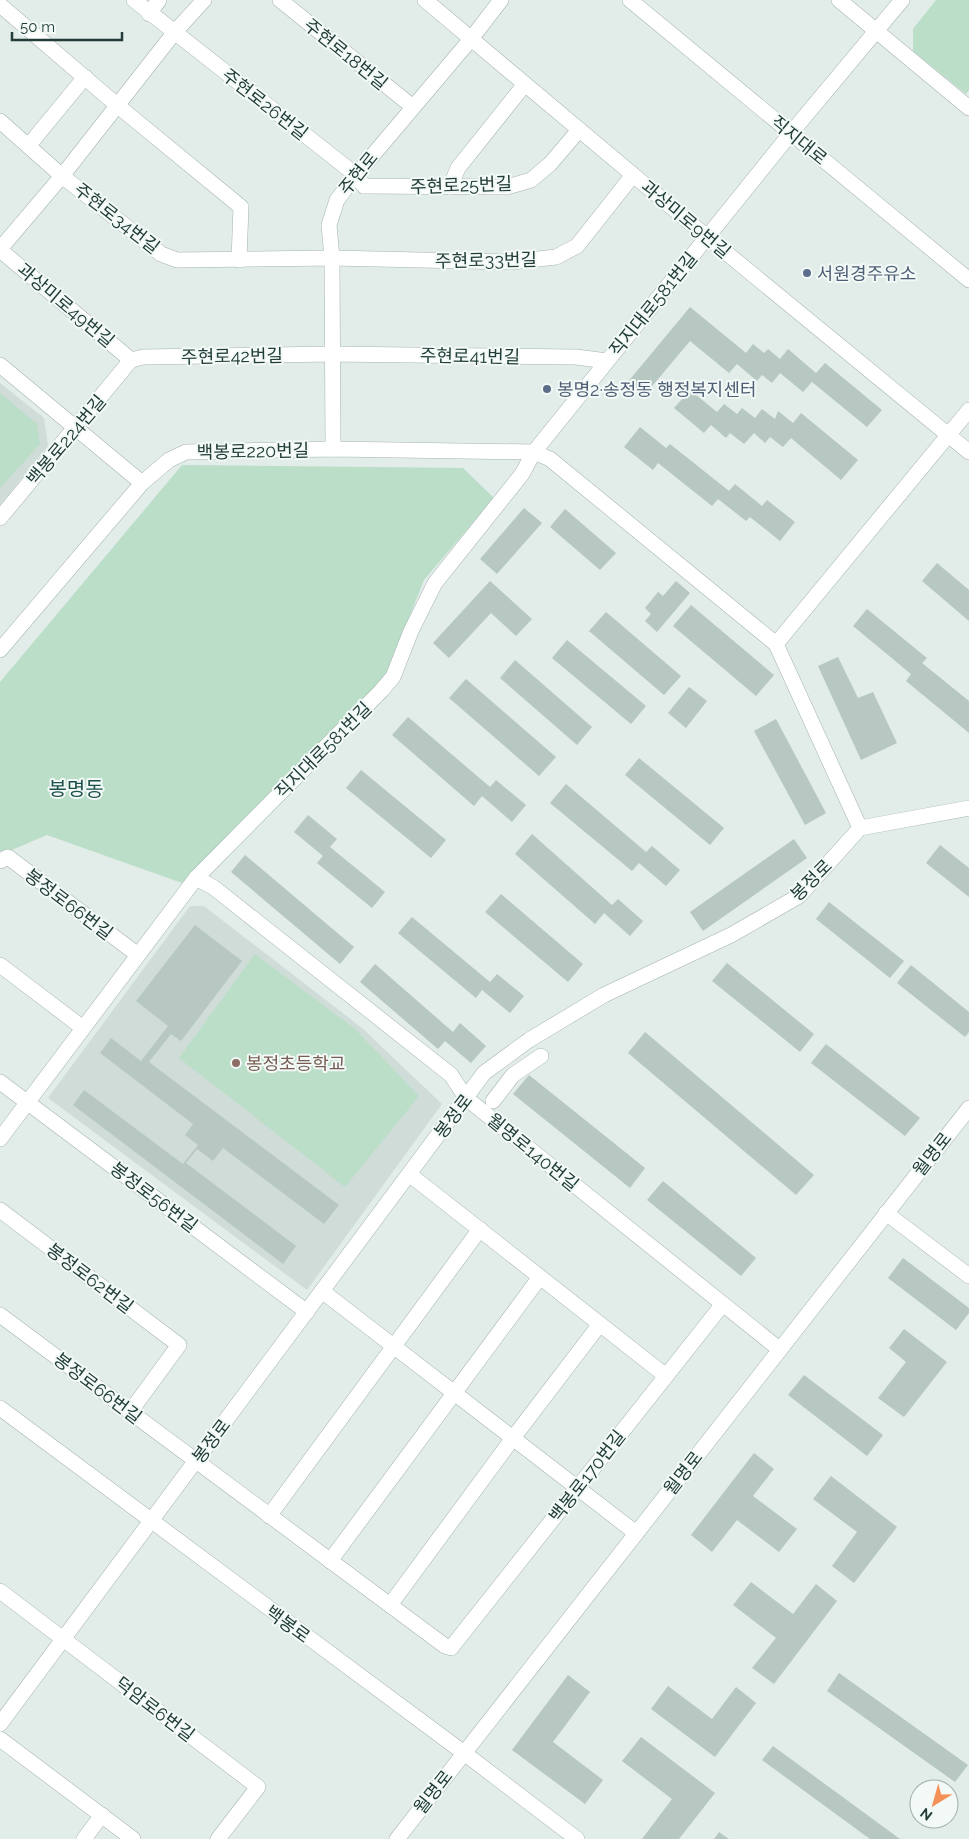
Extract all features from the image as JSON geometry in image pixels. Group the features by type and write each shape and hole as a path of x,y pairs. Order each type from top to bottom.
{"street":[{"name":"주현로26번길","path":"134,0 149,14 356,175"},
{"path":"149,14 159,0"},
{"name":"주현로34번길","path":"204,0 174,33 62,176 161,254 178,260 332,258"},
{"name":"주현로18번길","path":"280,0 413,107"},
{"name":"과상미로9번길","path":"425,0 707,237 969,452"},
{"name":"주현로","path":"333,450 332,258 329,225 337,200 471,39 501,0"},
{"name":"직지대로","path":"630,0 969,280"},
{"path":"839,0 969,108"},
{"name":"직지대로581번길","path":"0,1139 196,878 393,677 411,632 435,583 522,474 534,452 791,133 902,0"},
{"path":"0,5 118,106 241,207 239,260"},
{"path":"29,145 85,77"},
{"path":"450,187 458,168 525,84"},
{"path":"0,121 62,176 0,250"},
{"name":"주현로25번길","path":"356,175 364,186 506,187 530,180 550,164 579,130"},
{"name":"주현로33번길","path":"332,258 511,262 556,257 577,246 633,175"},
{"name":"과상미로49번길","path":"0,250 131,360"},
{"name":"주현로41번길","path":"332,354 576,357 607,362"},
{"name":"주현로42번길","path":"131,360 144,357 332,354"},
{"name":"백봉로224번길","path":"0,518 131,360"},
{"path":"0,365 142,483"},
{"path":"776,644 969,410"},
{"name":"백봉로220번길","path":"0,650 142,483 169,460 186,452 333,450 534,452"},
{"path":"534,452 550,459 776,644 860,828 969,808"},
{"name":"봉정로","path":"0,1724 484,1074 529,1040 604,995 731,935 798,896 860,828"},
{"name":"봉정로66번길","path":"0,861 8,857 138,955"},
{"name":"월명로140번길","path":"196,878 213,887 451,1075 466,1098 779,1349"},
{"path":"2,967 83,1028"},
{"path":"493,1101 513,1074 541,1056"},
{"name":"봉정로56번길","path":"0,1082 307,1312"},
{"name":"월명로","path":"397,1839 969,1108"},
{"path":"409,1174 666,1376"},
{"name":"봉정로62번길","path":"0,1210 180,1345 130,1412"},
{"path":"886,1213 969,1276"},
{"path":"269,1516 480,1229"},
{"path":"330,1561 540,1277"},
{"path":"322,1291 636,1533"},
{"name":"백봉로170번길","path":"451,1648 723,1304"},
{"name":"봉정로66번길","path":"0,1315 445,1646 451,1648"},
{"path":"390,1605 512,1438 600,1324"},
{"name":"백봉로","path":"0,1408 464,1753 576,1839"},
{"name":"덕암로6번길","path":"0,1591 258,1787 218,1839"},
{"path":"0,1739 133,1839"},
{"path":"84,1839 102,1815"}],"shaded area":[{"path":"0,383 44,418 48,446 0,505"},
{"name":"봉정초등학교","path":"190,906 204,906 362,1028 442,1104 307,1290 48,1098"}],"green space":[{"path":"936,0 969,0 969,90 966,94 913,51 913,29"},
{"path":"0,393 37,424 40,444 0,488"},
{"path":"182,465 463,468 494,498 424,580 386,675 182,883 47,835 0,855 0,682"},
{"path":"255,954 354,1028 419,1096 345,1187 179,1058"}],"building":[{"path":"690,307 746,353 753,344 764,353 768,349 780,359 788,349 816,373 825,363 882,410 867,427 812,382 803,392 780,373 772,383 762,375 757,381 737,364 729,373 690,341 643,397 627,383"},
{"path":"690,390 717,412 724,404 737,414 742,408 755,418 762,409 775,419 778,411 793,423 801,413 858,460 841,480 791,438 783,447 770,437 765,443 754,433 744,444 730,433 726,438 711,425 704,433 674,408"},
{"path":"640,427 666,448 670,444 729,491 735,484 762,506 767,500 795,522 780,541 750,517 746,521 718,499 712,506 658,463 653,470 624,447"},
{"path":"524,508 542,523 497,574 480,559"},
{"path":"565,509 616,553 600,570 550,527"},
{"path":"937,563 969,590 969,621 922,581"},
{"path":"490,581 532,619 516,636 491,613 449,658 433,643"},
{"path":"676,581 690,593 657,632 645,621 651,614 645,608 658,592 663,596"},
{"path":"691,605 774,675 756,696 673,626"},
{"path":"867,609 927,658 922,663 969,701 969,733 906,681 911,674 853,626"},
{"path":"606,612 681,676 664,695 589,631"},
{"path":"567,640 646,706 631,724 552,658"},
{"path":"838,657 858,698 873,692 897,743 861,760 818,666"},
{"path":"515,660 592,727 577,745 500,678"},
{"path":"466,679 556,757 539,776 449,698"},
{"path":"689,687 707,701 686,728 668,713"},
{"path":"408,717 490,787 496,780 526,805 512,822 482,796 474,806 392,735"},
{"path":"776,719 826,813 805,825 754,731"},
{"path":"639,758 724,828 710,845 625,775"},
{"path":"361,770 446,840 431,858 346,788"},
{"path":"566,784 646,852 652,846 680,870 666,886 639,863 632,871 550,803"},
{"path":"308,815 337,839 330,847 385,892 372,908 317,863 323,856 294,832"},
{"path":"532,834 612,905 618,899 643,921 630,936 604,913 595,924 515,854"},
{"path":"794,839 807,858 703,931 690,912"},
{"path":"940,845 969,868 969,897 926,863"},
{"path":"245,855 354,947 340,964 231,872"},
{"path":"501,894 583,964 568,982 485,912"},
{"path":"829,902 904,961 890,978 816,919"},
{"path":"412,917 490,982 497,974 524,996 510,1013 482,990 476,998 398,933"},
{"path":"195,925 242,961 181,1041 171,1034 149,1062 339,1205 324,1224 223,1148 213,1161 197,1149 186,1163 296,1246 283,1264 73,1105 84,1090 183,1164 198,1145 185,1135 193,1124 100,1053 111,1038 141,1061 168,1026 136,1001"},
{"path":"727,963 814,1034 800,1052 712,981"},
{"path":"375,964 453,1032 460,1023 486,1046 471,1063 445,1041 438,1049 360,982"},
{"path":"911,965 969,1012 969,1032 965,1037 897,983"},
{"path":"645,1032 814,1175 796,1195 628,1053"},
{"path":"826,1044 920,1118 905,1136 811,1063"},
{"path":"529,1075 645,1168 630,1188 513,1094"},
{"path":"663,1181 756,1258 741,1276 647,1200"},
{"path":"903,1258 969,1308 969,1313 956,1330 888,1278"},
{"path":"904,1329 947,1362 904,1417 878,1398 906,1362 889,1348"},
{"path":"804,1375 883,1435 867,1456 788,1395"},
{"path":"754,1453 774,1469 753,1496 797,1529 779,1552 737,1520 712,1552 691,1535"},
{"path":"831,1476 897,1527 854,1583 832,1566 857,1532 813,1499"},
{"path":"751,1582 793,1614 816,1584 837,1601 774,1684 752,1668 776,1638 733,1605"},
{"path":"839,1673 968,1765 957,1779 951,1779 827,1691"},
{"path":"568,1675 590,1692 553,1742 603,1780 585,1804 512,1750"},
{"path":"668,1686 712,1719 736,1687 756,1703 715,1757 651,1709"},
{"path":"641,1737 715,1793 679,1839 642,1839 672,1799 622,1761"},
{"path":"773,1746 900,1839 870,1839 762,1760"},
{"path":"719,1832 729,1839 714,1839"}],"place":[{"name":"서원경주유소","path":"807,273"},
{"name":"봉명2·송정동 행정복지센터","path":"547,389"},
{"name":"봉정초등학교","path":"236,1063"}],"district":[{"name":"봉명동","path":"76,789"}]}
